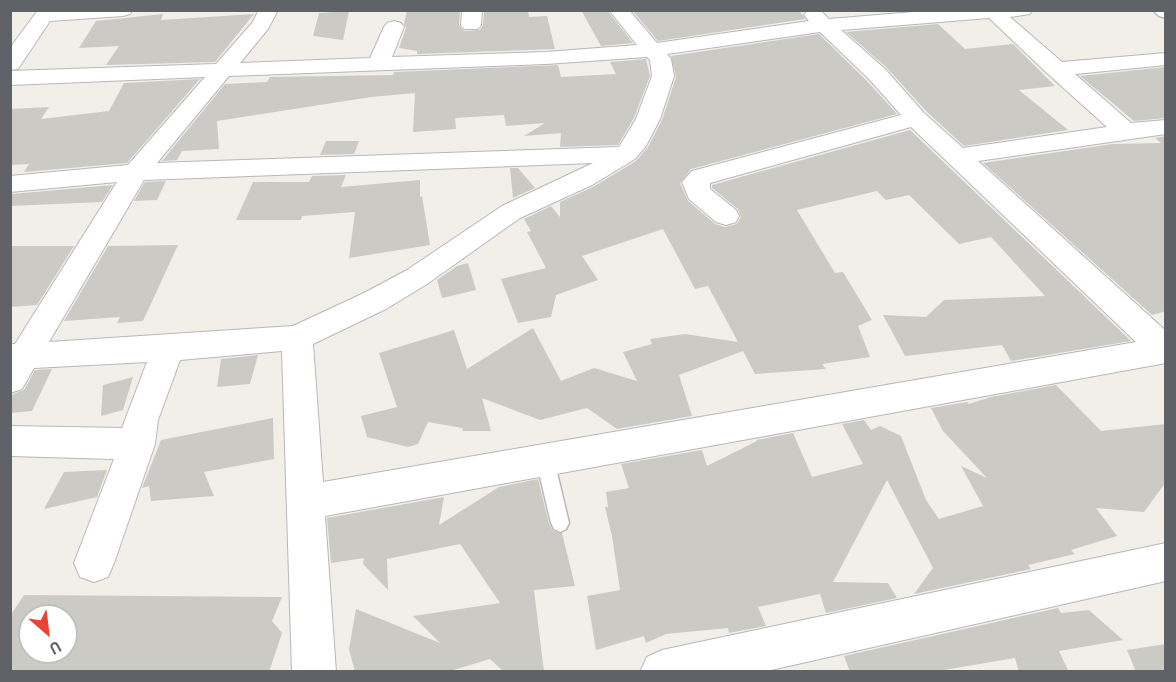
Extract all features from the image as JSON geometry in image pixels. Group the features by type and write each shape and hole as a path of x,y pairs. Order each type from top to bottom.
{"street":[{"path":"10,64 46,13 123,10"},
{"path":"15,365 136,172 261,25 269,10"},
{"path":"15,365 168,348 297,338 375,301 432,268 511,212 583,179 626,154 634,146 648,119 663,76 660,59 618,10"},
{"path":"10,78 535,58 650,50 816,18 1023,10"},
{"path":"993,12 1126,130"},
{"path":"816,18 877,74 916,118 1165,350"},
{"path":"378,65 394,27"},
{"path":"1056,69 1166,59"},
{"path":"726,216 698,193 695,182 701,177 916,118"},
{"path":"957,157 1126,130 1166,127"},
{"path":"10,184 136,172 626,154"},
{"path":"297,338 314,672"},
{"path":"94,563 137,444 141,420 168,348"},
{"path":"307,502 1165,350"},
{"path":"10,441 137,444"},
{"path":"662,672 1166,562"}],"lane":[{"path":"545,460 560,523"}],"building":[{"path":"407,10 460,10 459,25 464,31 480,30 483,25 484,10 528,10 529,17 547,16 555,49 417,54 417,51 399,48 406,28 404,24"},
{"path":"581,10 607,10 633,43 601,46"},
{"path":"632,10 799,10 805,19 658,41"},
{"path":"349,11 343,40 313,36 319,13"},
{"path":"163,14 161,20 254,14 215,62 106,65 119,46 79,48 96,21"},
{"path":"938,24 965,49 1013,44 1055,86 1019,90 1068,130 964,146 926,111 886,67 846,32"},
{"path":"819,34 897,114 691,169 680,183 688,201 715,224 725,227 737,224 741,217 738,209 712,188 712,185 910,130 1131,341 1011,361 1002,345 905,356 883,315 926,317 944,300 1045,296 991,237 959,244 909,195 886,200 877,191 797,210 835,273 843,272 872,320 858,326 870,357 822,364 826,369 755,374 743,351 679,375 692,416 617,429 587,408 540,420 482,398 491,431 463,431 462,428 428,422 418,444 408,447 367,437 361,416 397,407 379,353 454,330 467,369 533,328 561,381 594,368 637,381 623,352 652,344 650,339 685,334 738,342 708,286 695,289 663,229 582,256 598,280 556,295 551,317 518,323 501,279 546,268 527,232 531,231 524,219 551,206 560,217 560,202 593,187 636,161 648,147 662,120 676,77 671,56"},
{"path":"646,59 650,76 634,118 618,145 560,147 561,133 524,136 545,123 506,126 504,115 455,118 456,129 413,132 415,93 371,97 217,121 219,149 182,151 177,160 162,161 225,84 267,82 270,77 393,75 394,72 558,65 561,77 616,74 610,62"},
{"path":"1166,67 1166,118 1134,121 1080,76"},
{"path":"200,79 127,163 24,172 29,164 10,165 10,109 49,107 41,119 109,111 124,83"},
{"path":"1166,136 1166,311 1152,315 983,163 1113,144 1161,143 1155,138"},
{"path":"326,141 359,141 354,154 320,155"},
{"path":"510,168 518,168 535,188 513,198"},
{"path":"346,175 341,187 420,180 420,197 422,196 430,245 349,258 355,212 302,216 301,220 236,220 253,182 309,182 312,176"},
{"path":"166,181 157,200 134,201 145,182"},
{"path":"113,185 102,202 10,206 12,194"},
{"path":"178,245 143,321 117,323 120,317 64,321 108,246"},
{"path":"10,246 74,246 37,305 10,307"},
{"path":"468,263 476,290 442,298 437,280 457,266"},
{"path":"258,355 250,384 217,387 221,359"},
{"path":"52,369 32,411 10,413 10,400 13,394 24,390 35,370"},
{"path":"133,377 123,410 101,416 103,385"},
{"path":"1056,385 1101,431 1166,424 1166,482 1144,512 1096,508 1117,536 1071,550 1075,554 1028,565 1031,569 914,594 933,568 887,480 833,582 888,583 897,598 826,613 820,594 758,607 766,626 729,633 728,628 666,634 646,643 644,636 596,650 587,596 620,590 605,507 608,507 606,492 629,488 621,464 702,450 707,466 756,440 793,433 812,477 863,464 842,424 864,420 871,430 880,426 901,436 926,500 939,519 983,506 961,466 987,478 943,431 931,408 967,402 969,404 991,397"},
{"path":"273,418 274,459 204,472 214,496 151,501 149,486 142,488 161,440"},
{"path":"107,470 97,497 44,509 64,472"},
{"path":"538,479 549,524 553,531 562,533 575,586 534,590 544,672 504,672 490,659 447,672 355,672 349,649 356,609 440,643 413,616 500,603 460,544 387,559 388,590 363,564 364,558 331,563 327,518 444,497 439,525 499,487"},
{"path":"24,595 282,597 272,621 282,633 269,672 10,672 10,616 18,604"},
{"path":"1058,608 1061,613 1089,610 1123,640 1059,651 1069,672 1019,672 1015,658 932,672 850,672 844,656"},
{"path":"1166,644 1166,672 1136,672 1127,650"}]}
